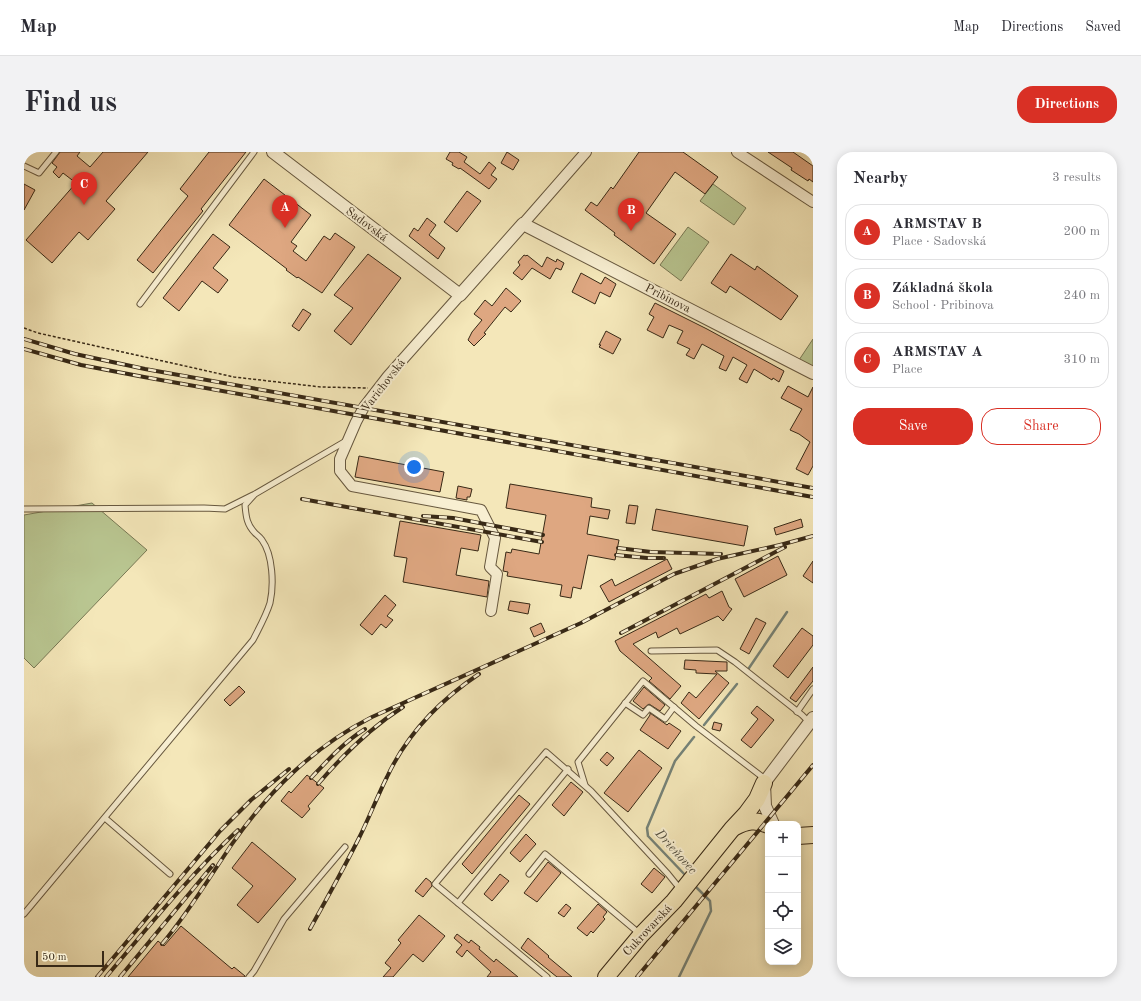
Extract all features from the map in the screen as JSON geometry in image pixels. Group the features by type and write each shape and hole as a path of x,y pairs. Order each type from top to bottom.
{"main road":[{"name":"Cukrovarská","path":"619,977 647,942 684,889 732,828 746,814 757,799 765,781"},
{"path":"732,828 748,821 758,821 765,824"},
{"path":"801,836 813,835"},
{"name":"Cukrovarská","path":"606,977 641,935 684,889"}],"street":[{"name":"Sadovská","path":"273,152 460,296"},
{"name":"Varichovská","path":"491,611 497,574 490,567 495,538 481,510 352,486 340,471 340,459 364,407 388,376 586,152"},
{"path":"737,152 813,202"},
{"name":"Pribinova","path":"523,224 813,373"},
{"path":"772,821 765,806 765,781 811,721"}],"lane":[{"path":"24,166 39,173 56,152"},
{"path":"140,304 254,152"},
{"path":"24,509 225,509 256,494 348,439"},
{"path":"24,914 106,818 253,640 263,621 270,602 272,572 269,555 262,539 248,525 246,518 245,505 256,494"},
{"path":"651,651 716,650 735,662 797,712 811,721"},
{"path":"585,785 578,762 643,681 765,781"},
{"path":"797,712 813,689"},
{"path":"625,703 643,715 649,708 665,719 674,707"},
{"path":"547,977 436,884 546,752 568,769 585,785 668,874 684,889"},
{"path":"458,903 568,769"},
{"path":"106,818 170,874"},
{"path":"249,977 284,919 345,847"},
{"path":"529,874 545,854 641,935"}],"path":[{"path":"24,328 38,333 234,377 321,387 379,388"}],"green space":[{"path":"713,184 746,208 734,225 700,201"},
{"path":"688,227 709,242 681,281 660,265"},
{"path":"813,339 813,367 799,360"},
{"path":"92,503 147,550 34,668 24,658 24,515"}],"building":[{"path":"60,152 80,152 77,156 90,167 103,152 148,152 106,201 115,209 88,240 79,232 52,263 26,240 76,183 63,173 59,178 53,172 57,167 52,163"},
{"path":"209,152 246,152 201,209 203,211 153,273 137,260 188,196 180,189"},
{"path":"450,152 459,152 467,157 464,162 480,174 489,162 496,168 491,175 497,179 489,189 460,168 459,169 452,165 453,163 446,159"},
{"path":"507,152 519,160 513,170 501,163"},
{"path":"639,152 683,152 718,177 705,194 675,172 646,213 676,234 654,264 614,235 615,233 585,210 591,202 597,206 611,187 613,189"},
{"path":"768,152 793,152 813,166 813,182 809,179 808,181 791,170 792,168"},
{"path":"264,179 311,215 291,242 297,246 293,251 306,261 324,236 330,240 335,233 355,247 322,293 286,270 287,269 229,225"},
{"path":"24,184 35,190 24,210"},
{"path":"467,191 481,201 457,232 444,222"},
{"path":"427,218 436,225 429,235 445,248 438,259 409,236 414,228 418,231"},
{"path":"213,234 230,247 213,268 228,280 218,293 202,281 179,311 163,298"},
{"path":"368,254 401,278 351,345 334,331 353,308 334,295"},
{"path":"731,254 755,270 757,266 798,296 781,320 730,286 726,293 711,283"},
{"path":"524,255 527,255 542,267 547,257 556,262 557,259 564,263 561,270 556,268 550,279 532,268 522,280 513,273 520,265 518,262"},
{"path":"581,273 601,284 605,277 616,284 610,297 600,292 595,304 572,292"},
{"path":"506,288 521,301 511,312 505,307 484,333 486,334 474,346 468,340 472,332 482,320 474,314 485,300 492,306"},
{"path":"655,303 707,329 784,371 779,382 773,378 772,380 754,369 747,383 739,379 747,365 733,357 726,371 719,368 724,356 702,344 694,359 686,355 690,349 677,343 683,331 669,325 663,338 647,330 654,317 649,314"},
{"path":"303,309 311,314 299,331 292,326"},
{"path":"606,331 621,339 613,354 599,347"},
{"path":"788,386 808,397 813,387 813,466 808,475 796,469 810,442 799,434 790,430 802,409 781,398"},
{"path":"359,456 444,472 440,492 355,477"},
{"path":"510,484 592,498 591,507 610,510 608,519 590,516 587,534 619,540 615,560 588,555 581,589 573,587 571,598 560,596 562,585 507,576 508,572 503,571 506,552 511,553 512,549 539,554 546,515 506,508"},
{"path":"458,486 472,489 470,497 467,497 467,500 456,498"},
{"path":"629,505 638,506 635,524 626,523"},
{"path":"656,509 748,526 744,546 652,530"},
{"path":"801,519 803,527 776,535 774,528"},
{"path":"400,521 481,535 478,551 461,548 456,575 489,581 487,597 403,582 407,558 394,556"},
{"path":"778,556 787,575 744,597 735,579"},
{"path":"667,559 672,569 609,602 600,586 612,579 615,586"},
{"path":"813,561 813,583 803,576"},
{"path":"722,591 729,607 732,609 723,621 718,616 680,634 677,628 658,638 656,632 633,644 681,686 670,699 649,681 652,678 620,651 615,641 706,594 709,598"},
{"path":"385,595 396,605 387,616 393,620 386,628 381,624 372,635 360,625"},
{"path":"510,601 530,604 528,614 508,610"},
{"path":"756,618 766,623 749,654 740,649"},
{"path":"541,623 545,632 534,637 530,628"},
{"path":"802,628 813,636 813,645 788,678 773,666"},
{"path":"685,660 727,662 727,671 715,671 729,683 699,719 681,703 689,692 696,698 717,674 696,673 696,670 684,669"},
{"path":"813,667 813,681 796,702 790,698"},
{"path":"239,686 245,692 230,706 224,700"},
{"path":"644,687 665,705 660,711 649,704 643,709 633,701"},
{"path":"757,706 774,720 751,748 741,740 758,719 751,713"},
{"path":"650,713 667,725 669,723 681,731 668,749 640,730"},
{"path":"714,722 722,724 720,731 712,729"},
{"path":"639,750 662,768 628,812 604,793"},
{"path":"607,752 614,758 607,766 600,760"},
{"path":"307,775 324,788 308,806 310,809 302,818 281,801 289,791 291,793"},
{"path":"571,782 583,792 564,816 552,805"},
{"path":"519,795 530,804 472,874 462,864"},
{"path":"526,834 536,844 520,862 510,853"},
{"path":"252,842 296,879 258,923 237,905 253,886 232,868"},
{"path":"548,862 561,873 537,902 524,893"},
{"path":"654,868 665,877 652,893 641,884"},
{"path":"500,874 509,881 492,901 484,894"},
{"path":"426,878 431,882 432,886 423,897 415,891"},
{"path":"566,904 571,908 564,917 558,913"},
{"path":"598,904 607,912 603,917 605,919 593,933 591,931 587,936 577,928"},
{"path":"419,915 445,936 423,962 413,954 393,977 383,977 391,968 385,963 401,943 398,940"},
{"path":"181,926 232,969 234,967 245,977 128,977 158,941 164,946"},
{"path":"457,934 469,943 471,940 494,962 496,959 518,977 487,977 491,972 467,950 462,957 456,952 462,945 454,938"},
{"path":"528,938 572,977 557,977 521,948"}],"waterway":[{"name":"Drieňovec","path":"749,668 787,612"},
{"name":"Drieňovec","path":"704,725 737,684"},
{"name":"Drieňovec","path":"687,877 648,836 647,828 675,761 694,737"},
{"name":"Drieňovec","path":"679,977 711,911 710,901 694,885"}],"railway":[{"path":"24,339 75,354 145,369 813,488"},
{"path":"24,349 81,365 144,377 813,497"},
{"path":"302,499 542,542"},
{"path":"423,516 453,518 543,535"},
{"path":"162,944 190,907 232,844 277,788 312,756 351,729 372,717 581,623 674,574 717,559 813,536"},
{"path":"621,633 785,547"},
{"path":"618,548 651,552 721,554"},
{"path":"616,555 664,558"},
{"path":"310,929 363,830 387,777 404,746 438,707 479,674"},
{"path":"318,784 358,742 379,724 403,707"},
{"path":"311,778 343,745 365,729"},
{"path":"637,977 813,765"},
{"path":"97,977 220,831 251,800 289,769"},
{"path":"106,977 186,883 238,830"},
{"path":"120,977 213,865"}],"place":[{"name":"ARMSTAV A","path":"84,205"},
{"name":"ARMSTAV B","path":"285,228"},
{"name":"Základná škola","path":"631,231"}]}
